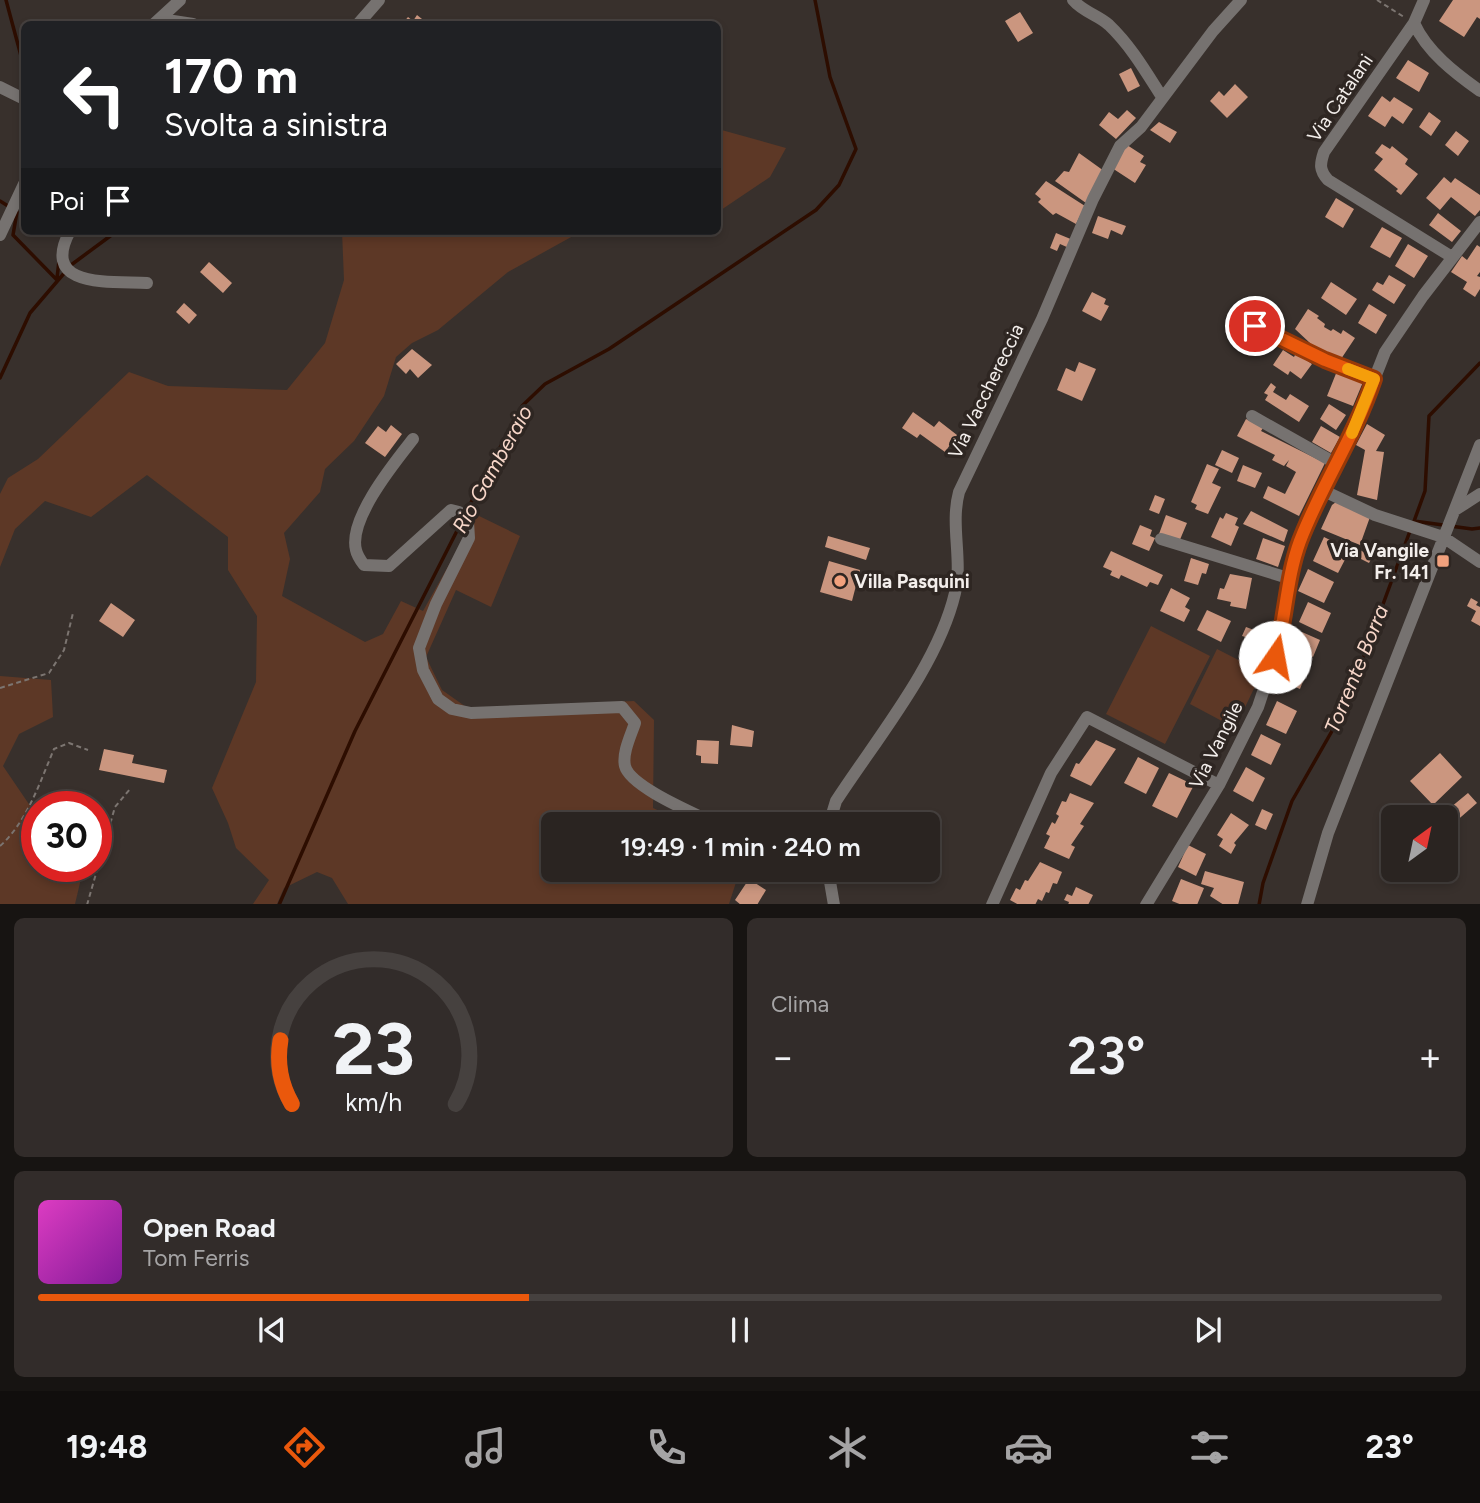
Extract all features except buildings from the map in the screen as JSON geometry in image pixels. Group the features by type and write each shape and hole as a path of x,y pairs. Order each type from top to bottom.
{"street":[{"path":"158,21 180,0"},
{"path":"361,21 379,0"},
{"path":"1073,0 1080,9 1107,22 1128,44 1162,97"},
{"name":"Via Vacchereccia","path":"832,812 836,801 936,646 949,615 959,574 956,506 959,492 1042,319 1114,156 1241,0"},
{"path":"1424,0 1414,23 1420,36 1432,50 1480,91"},
{"name":"Via Catalani","path":"1414,23 1324,152 1321,172 1328,180 1452,257"},
{"path":"0,87 21,98"},
{"path":"0,235 21,190"},
{"name":"Via Vangile","path":"1147,904 1219,785 1265,688 1279,644 1288,579 1301,539 1357,423 1394,336 1480,222"},
{"path":"68,235 63,247 62,261 70,274 81,279 147,283"},
{"path":"1255,326 1325,360 1374,379"},
{"path":"1252,416 1337,464"},
{"path":"413,439 376,486 360,525 355,549 363,565 389,566 450,510 459,512 468,522 469,538 436,604 419,648 423,670 438,699 452,709 471,713 622,708 635,723 624,763 628,774 643,786 693,812"},
{"path":"1307,904 1328,833 1480,445"},
{"path":"1324,491 1375,515 1443,537 1480,562"},
{"path":"1455,510 1480,494"},
{"path":"1161,539 1288,579"},
{"path":"992,904 1051,773 1087,717 1219,785"},
{"path":"830,882 834,904"}],"path":[{"path":"1377,0 1414,23"},
{"path":"0,688 49,673 64,650 73,613"},
{"path":"0,846 10,836 37,789 54,749 69,743 88,750"},
{"path":"87,904 115,807 130,789"}],"shaded area":[{"path":"721,130 786,148 770,177 721,210"},
{"path":"342,235 575,235 508,272 438,330 412,343 396,357 384,396 354,441 325,469 320,492 284,533 290,559 282,596 365,642 383,634 401,601 423,611 477,515 520,536 491,607 456,590 426,657 442,690 469,709 634,701 654,720 653,808 662,812 541,812 541,882 736,882 729,904 348,904 332,878 317,872 284,888 277,904 253,904 269,880 236,848 212,788 256,682 257,616 228,570 228,537 147,475 91,517 45,501 15,529 0,567 0,494 8,478 38,459 129,372 168,386 287,390 325,343 344,280"},
{"path":"1151,626 1210,656 1165,744 1106,714"},
{"path":"1217,649 1262,672 1235,728 1190,704"},
{"path":"0,676 51,680 53,717 19,734 3,766 21,792 21,882 80,882 75,904 0,904"}],"waterway":[{"path":"6,0 21,56"},
{"name":"Rio Gamberaio","path":"465,514 522,406 545,384 609,349 816,210 839,185 856,149 830,77 815,0"},
{"path":"0,201 8,206"},
{"path":"15,211 13,235 57,280"},
{"path":"71,265 112,235"},
{"path":"57,278 59,261"},
{"path":"0,378 30,313 66,271"},
{"name":"Torrente Borra","path":"1413,524 1425,491 1429,416 1480,363"},
{"name":"Rio Gamberaio","path":"279,904 355,731 462,521"},
{"path":"1414,521 1480,528"},
{"name":"Torrente Borra","path":"1259,904 1263,883 1292,801 1344,710 1410,531"}],"slow traffic":[{"path":"1348,369 1374,379 1352,433"}],"place":[{"name":"Via Vangile Fr. 141","path":"1443,561"},
{"name":"Villa Pasquini","path":"840,581"}],"route":[{"path":"1255,326 1325,360 1374,379 1357,423 1301,539 1288,579 1282,631 1275,657"}]}
